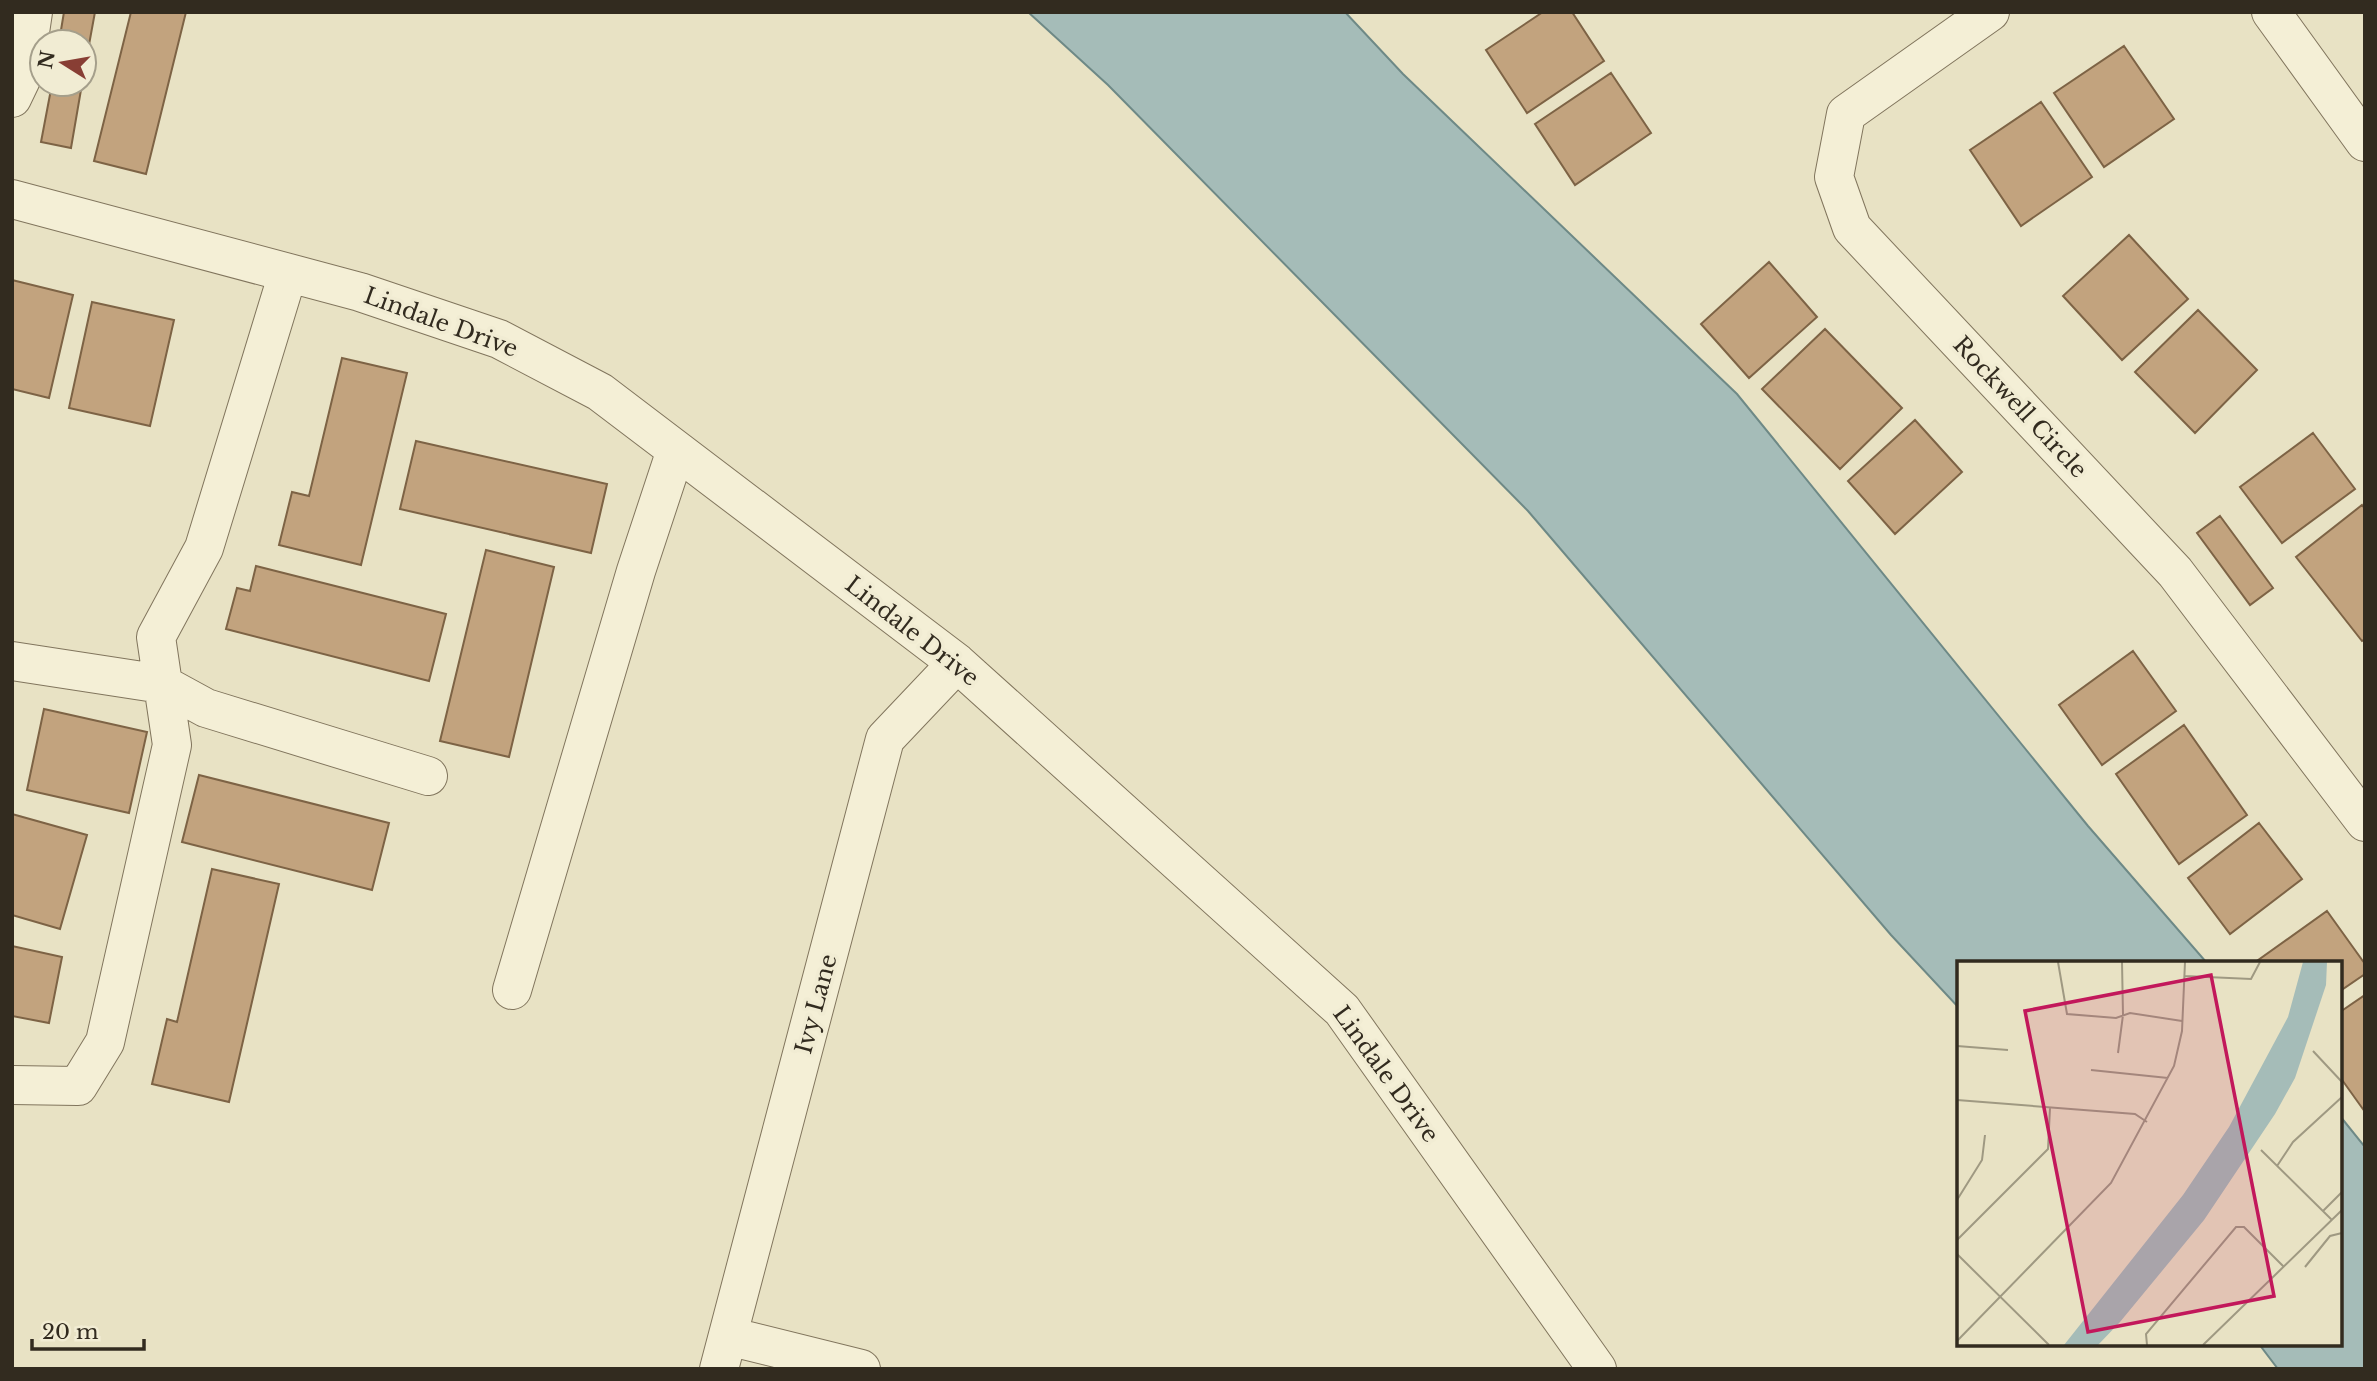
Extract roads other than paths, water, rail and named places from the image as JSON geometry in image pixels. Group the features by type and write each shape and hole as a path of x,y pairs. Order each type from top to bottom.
{"street":[{"path":"12,98 24,72 33,12"},
{"name":"Rockwell Circle","path":"1990,12 1846,114 1834,177 1852,228 2175,572 2365,822"},
{"path":"2271,12 2365,142"},
{"name":"Lindale Drive","path":"12,199 360,292 499,339 600,392 957,663 1342,1010 1597,1369"},
{"path":"12,1085 78,1086 105,1042 172,745 156,637 204,548 288,273"},
{"path":"512,990 632,584 676,450"},
{"path":"12,661 162,684 206,708 428,776"},
{"name":"Ivy Lane","path":"723,1352 885,739 957,663"},
{"path":"723,1352 861,1369"}],"water":[{"path":"1028,12 1345,12 1403,74 1737,394 2088,826 2205,961 1957,961 1957,1006 1891,935 1528,511 1108,85"},
{"path":"2342,1118 2365,1147 2365,1369 2278,1369 2261,1346 2342,1346"}]}
